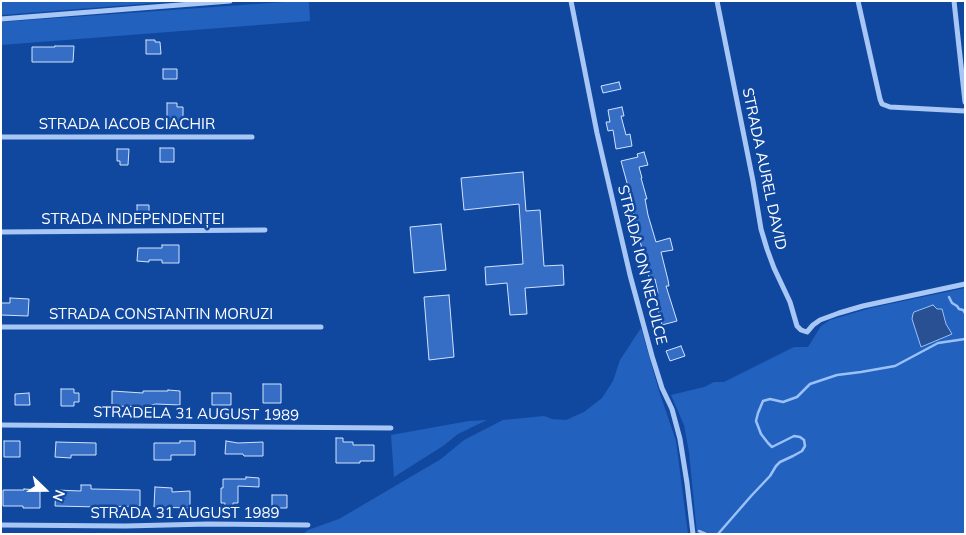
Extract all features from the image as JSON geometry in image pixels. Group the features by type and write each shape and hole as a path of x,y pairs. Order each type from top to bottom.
{"street":[{"path":"1,19 230,1"},
{"name":"STRADA ION NECULCE","path":"571,1 597,133 630,275 654,362 662,388 672,409 680,439 693,534"},
{"name":"STRADA AUREL DAVID","path":"717,1 761,229 774,268 790,302 797,326 807,332 820,320 839,313 965,284"},
{"path":"858,1 882,104 890,107 965,111"},
{"path":"954,1 965,102"},
{"name":"STRADA IACOB CIACHIR","path":"1,137 252,137"},
{"name":"STRADA INDEPENDENȚEI","path":"1,232 265,230"},
{"name":"STRADA CONSTANTIN MORUZI","path":"1,327 321,327"},
{"name":"STRADELA 31 AUGUST 1989","path":"1,425 391,428"},
{"name":"STRADA 31 AUGUST 1989","path":"1,525 308,525"}],"shaded area":[{"path":"179,1 1,15 1,2"},
{"path":"309,1 310,21 1,45 1,22"},
{"path":"965,288 965,534 697,534 689,452 684,425 671,395 704,387 714,382 724,382 794,347 808,347 821,326 830,320 871,308"},
{"path":"933,305 937,309 942,309 946,324 952,334 921,347 912,319 913,314"},
{"path":"641,328 676,441 688,534 303,534 308,530 339,519 441,459 464,440 503,420 544,416 552,419 566,420 584,412 602,398 613,381 620,360"},
{"path":"487,420 458,434 443,446 394,477 391,435 469,421"}],"building":[{"path":"146,40 160,42 161,54 146,54"},
{"path":"74,46 73,62 32,62 32,47"},
{"path":"163,69 177,69 177,79 163,79"},
{"path":"619,82 621,89 603,93 601,86"},
{"path":"167,103 177,103 177,107 183,107 183,121 167,121"},
{"path":"622,107 624,116 621,116 626,135 630,134 632,146 616,149 613,130 608,131 606,122 610,122 608,110"},
{"path":"160,148 174,148 174,162 160,162"},
{"path":"117,149 129,149 128,165 120,165 120,161 117,161"},
{"path":"644,152 648,165 639,167 647,199 645,199 648,215 656,242 670,238 673,250 661,252 669,286 666,286 677,321 662,325 654,294 658,293 655,279 650,281 621,161 638,157 637,154"},
{"path":"523,172 526,211 540,210 544,266 563,265 564,285 525,288 527,314 510,315 507,283 486,285 485,267 523,264 519,204 464,210 461,178"},
{"path":"137,205 149,205 149,219 137,219"},
{"path":"441,224 446,270 414,273 410,227"},
{"path":"162,245 179,245 179,263 162,263 162,260 137,261 138,248 162,248"},
{"path":"449,295 454,357 429,360 424,297"},
{"path":"10,298 29,299 28,316 1,315 1,303 10,303"},
{"path":"681,346 685,356 670,361 666,351"},
{"path":"263,384 281,384 281,403 263,403"},
{"path":"61,389 74,389 74,393 79,393 79,402 74,402 74,406 61,406"},
{"path":"112,391 143,393 143,391 180,391 180,405 156,404 151,405 151,407 112,406"},
{"path":"29,393 30,405 15,405 15,394"},
{"path":"212,393 231,393 231,405 212,405"},
{"path":"336,438 343,438 343,442 353,442 353,445 374,445 374,461 336,463"},
{"path":"4,441 20,441 20,457 4,457"},
{"path":"180,441 195,441 195,455 171,455 171,460 154,460 154,443 180,443"},
{"path":"226,441 238,443 263,442 263,456 225,454"},
{"path":"56,442 96,443 96,455 71,455 71,458 55,457"},
{"path":"246,477 259,478 259,487 238,486 238,503 233,503 233,508 225,507 225,503 221,503 223,479 246,479"},
{"path":"81,485 91,485 91,489 140,490 140,506 55,506 56,490 81,491"},
{"path":"155,487 172,488 172,492 190,491 190,508 154,507"},
{"path":"3,490 40,490 40,508 3,506"},
{"path":"272,495 287,495 287,508 272,508"}],"waterway":[{"path":"949,297 952,303 965,313"},
{"path":"718,534 770,476 776,466 802,451 805,446 804,440 794,436 772,447 768,443 761,434 756,421 763,401 770,399 783,402 797,397 810,384 837,375 895,366 938,343 965,339"},
{"path":"699,531 706,534"}]}
